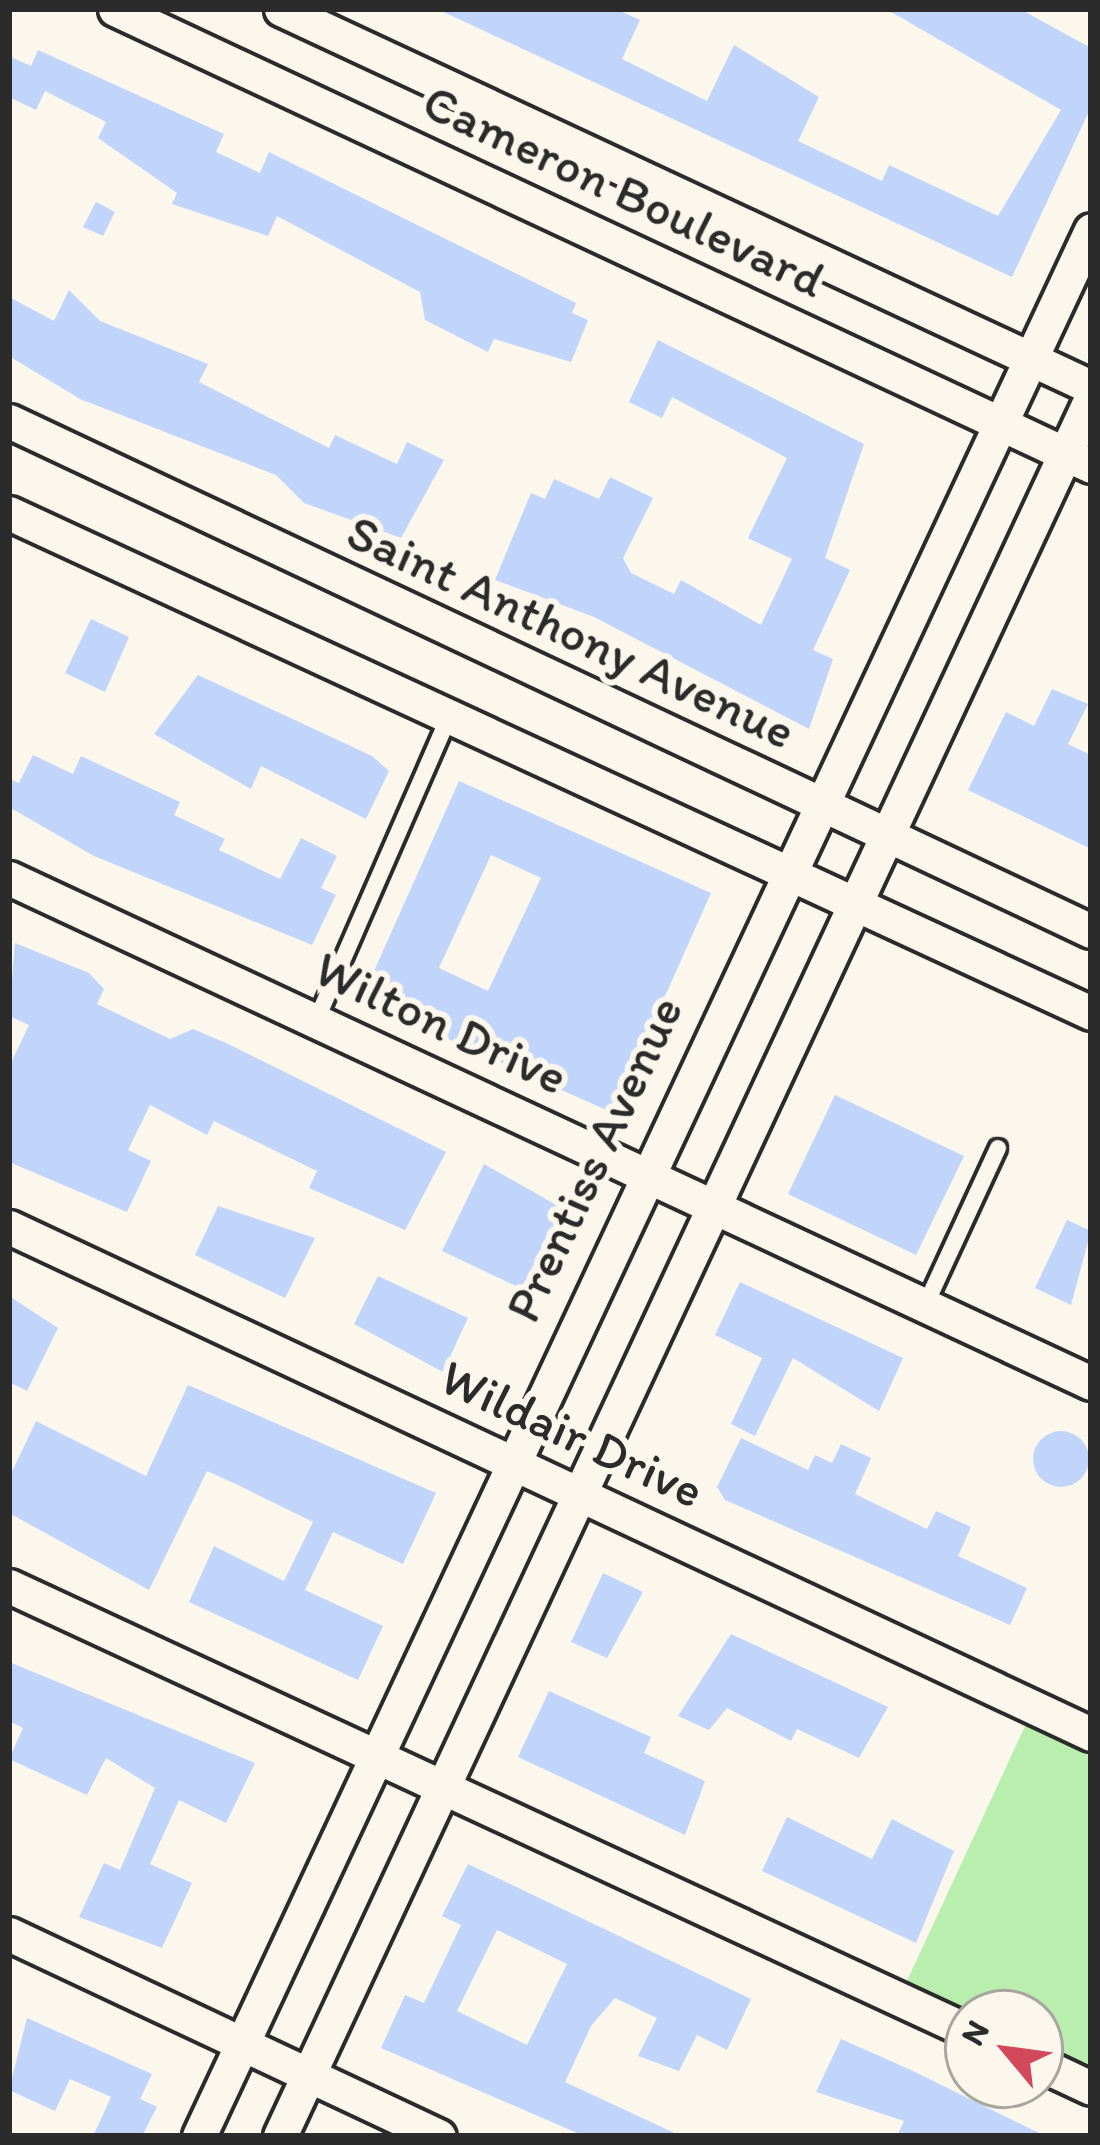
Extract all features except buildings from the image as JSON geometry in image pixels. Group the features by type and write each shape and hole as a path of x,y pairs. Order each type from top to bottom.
{"street":[{"name":"Cameron Boulevard","path":"115,9 1078,459"},
{"name":"Cameron Boulevard","path":"281,9 1091,387"},
{"name":"Prentiss Avenue","path":"199,2136 643,1173 1091,230"},
{"path":"280,2136 854,901 1078,459 1091,398"},
{"name":"Saint Anthony Avenue","path":"9,421 1091,931"},
{"path":"9,513 788,869 1091,1013"},
{"name":"Wilton Drive","path":"9,878 1091,1383"},
{"name":"Wildair Drive","path":"9,1227 1091,1735"},
{"path":"9,1586 944,2020"},
{"path":"9,1934 439,2136"}],"lane":[{"path":"316,1021 450,715"},
{"path":"925,1306 998,1148"}],"green space":[{"path":"1026,1724 1091,1755 1091,2069 1064,2056 1064,1989 944,1989 944,2001 906,1983"}]}
